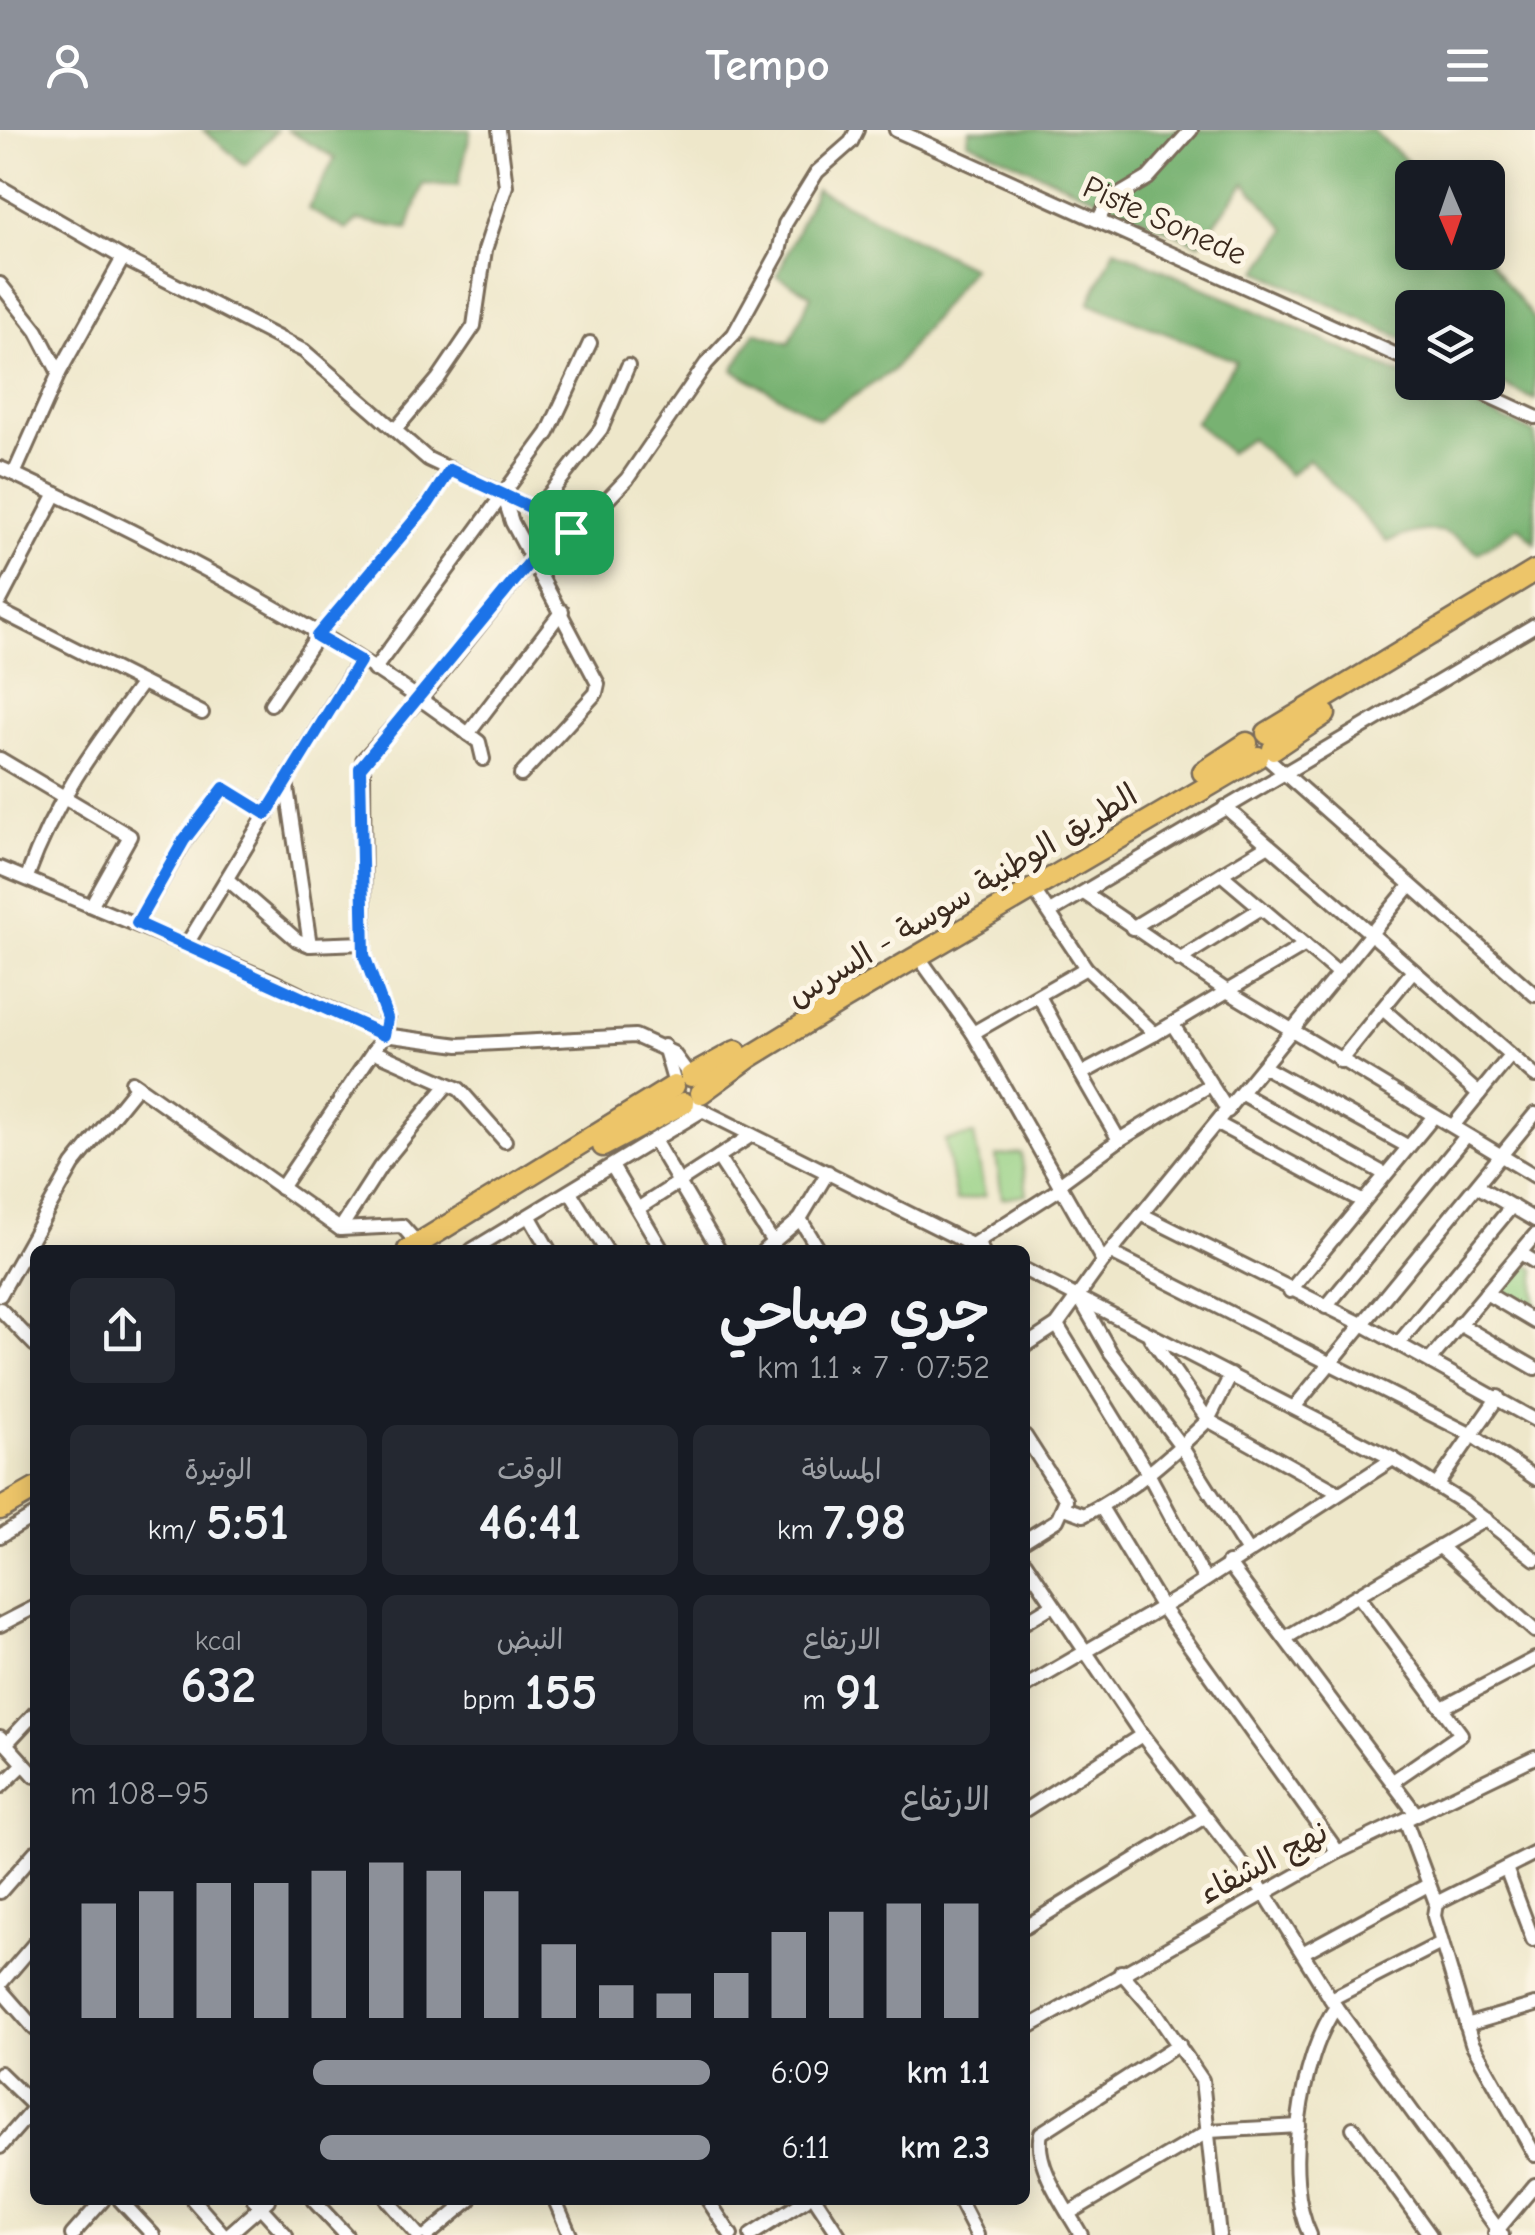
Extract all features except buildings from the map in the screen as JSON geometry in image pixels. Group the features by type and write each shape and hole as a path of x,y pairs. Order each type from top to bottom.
{"highway":[{"name":"الطريق الوطنية سوسة - السرس","path":"690,1092 1262,748 1535,571"},
{"name":"الطريق الوطنية سوسة - السرس","path":"424,1245 614,1139 1535,584"},
{"path":"0,1497 30,1480"},
{"path":"0,1509 30,1492"}],"street":[{"path":"395,430 438,379 474,326 485,250 506,186 499,130"},
{"path":"281,1188 384,1035 387,1018 363,943 360,768 534,557 590,518 627,479 706,364 734,334 780,252 785,224 817,172 844,150 857,130"},
{"name":"Piste Sonede","path":"896,130 1395,354"},
{"path":"1098,220 1108,201 1148,178 1191,130"},
{"path":"0,187 123,258 304,351 428,459 537,510 571,532"},
{"path":"123,258 7,471 186,559 360,661 480,742 483,759"},
{"path":"0,284 37,331 59,373"},
{"path":"374,670 548,434 590,342"},
{"path":"537,510 601,429 628,366"},
{"path":"1498,400 1535,417"},
{"path":"271,704 317,636 428,504 450,470"},
{"path":"0,602 56,494"},
{"path":"503,494 512,522 594,672 596,693 522,774"},
{"path":"0,611 202,713"},
{"path":"468,734 562,611"},
{"path":"1050,912 1535,625"},
{"path":"187,944 360,661"},
{"path":"27,877 62,796 142,683"},
{"path":"1262,748 1312,799 1535,995"},
{"path":"0,759 130,836 92,904"},
{"path":"286,781 310,944"},
{"path":"137,923 184,840 224,788 266,814"},
{"path":"1225,808 1535,1076"},
{"path":"1132,928 1267,846"},
{"path":"0,868 187,944 384,1035 459,1046 635,1036 664,1046 690,1092 726,1121 973,1245"},
{"path":"1221,874 1338,973"},
{"path":"227,879 297,940 310,944 363,943"},
{"path":"1030,1343 1058,1326 1140,1214 1218,1124 1410,886"},
{"path":"1032,888 1086,968 1155,1034"},
{"path":"1084,893 1292,1032 1535,1176"},
{"path":"1179,960 1260,909"},
{"path":"1081,1074 1305,946"},
{"path":"918,956 973,1033 1060,1186 1107,1257 1470,1434 1535,1478"},
{"path":"973,1033 1086,968"},
{"path":"1340,1061 1412,972"},
{"path":"1039,996 1120,1140"},
{"path":"1384,1010 1479,1094"},
{"path":"1173,1024 1228,1111"},
{"path":"373,1051 470,1097 483,1120 505,1141"},
{"path":"1453,1126 1510,1056"},
{"path":"1264,1067 1408,1146"},
{"path":"0,1296 73,1165 134,1084 340,1229 402,1226 417,1245"},
{"path":"340,1229 380,1168 448,1085"},
{"path":"983,1245 1120,1140 1210,1085"},
{"path":"490,1245 654,1140 690,1092"},
{"path":"1242,1094 1383,1173"},
{"path":"1296,1405 1535,1114"},
{"path":"1290,1291 1383,1173 1434,1116"},
{"path":"1218,1124 1362,1201"},
{"path":"638,1208 752,1135"},
{"path":"1326,1308 1466,1136"},
{"path":"654,1140 715,1245"},
{"path":"718,1157 765,1245"},
{"path":"612,1166 659,1245"},
{"path":"770,1245 800,1219 828,1172"},
{"path":"1477,1186 1535,1220"},
{"path":"570,1192 603,1245"},
{"path":"1398,1344 1512,1206"},
{"path":"1140,1214 1364,1325 1535,1420"},
{"path":"530,1217 546,1245"},
{"path":"800,1219 816,1245"},
{"path":"1430,1360 1535,1235"},
{"path":"1522,1254 1535,1262"},
{"path":"1030,1272 1296,1405 1393,1459 1438,1485 1530,1555 1535,1538"},
{"path":"1486,1293 1535,1322"},
{"path":"1078,1294 1111,1353 1182,1446 1246,1550"},
{"path":"0,1309 30,1340"},
{"path":"1459,1324 1535,1368"},
{"path":"1058,1326 1149,1475 1204,1580"},
{"path":"1148,1334 1208,1420 1339,1493"},
{"path":"1065,1508 1084,1514 1149,1475 1208,1420 1231,1375"},
{"path":"1438,1485 1498,1397"},
{"path":"1030,1443 1063,1488 1065,1508 1057,1520 1030,1537"},
{"path":"1030,1684 1204,1580 1393,1459"},
{"path":"1101,1507 1161,1606 1338,1852"},
{"path":"0,1536 30,1519"},
{"path":"1287,1638 1486,1519"},
{"path":"1438,1546 1535,1631"},
{"path":"1228,1563 1393,1781 1411,1817 1436,1903 1434,1916 1441,1943 1466,2025 1492,2086 1535,2156"},
{"path":"1030,1569 1142,1735 1264,1892 1334,2002 1498,2233 1535,2185"},
{"path":"1358,1596 1459,1727 1457,1739 1393,1781"},
{"path":"1030,1619 1054,1605"},
{"path":"0,1625 30,1610"},
{"path":"1444,1707 1535,1659"},
{"path":"30,1718 3,1740 30,1771"},
{"path":"1030,1807 1142,1735"},
{"name":"نهج الشفاء","path":"1030,2026 1338,1852 1535,1757"},
{"path":"0,1787 24,1764"},
{"path":"1030,1923 1203,1818"},
{"path":"1436,1903 1535,1853"},
{"path":"0,1892 30,1858"},
{"path":"1506,1868 1534,1942"},
{"path":"1304,1952 1428,1885"},
{"path":"1310,2235 1300,2215 1294,2150 1320,2037 1334,2002 1441,1943"},
{"path":"30,1954 0,1986 30,2023"},
{"path":"1120,1972 1179,2044 1202,2080 1209,2131 1213,2233"},
{"path":"1466,2025 1535,2005"},
{"path":"1081,2235 1042,2160 1038,2145 1041,2132 1179,2044"},
{"path":"1,2076 30,2102"},
{"path":"0,2147 30,2113"},
{"path":"1069,2212 1209,2131 1299,2126"},
{"path":"1353,2128 1430,2235"},
{"path":"72,2235 99,2205"},
{"path":"125,2205 154,2235"},
{"path":"198,2205 226,2235 258,2205"},
{"path":"263,2205 286,2235"},
{"path":"317,2205 346,2235"},
{"path":"393,2205 418,2235"},
{"path":"428,2235 464,2205"},
{"path":"557,2205 570,2235"},
{"path":"711,2205 731,2235"},
{"path":"752,2235 798,2205"},
{"path":"819,2205 840,2235"},
{"path":"962,2205 977,2235"}],"green space":[{"path":"203,130 277,130 245,165"},
{"path":"287,130 471,130 458,186 423,184 408,229 358,220 347,230 308,209 335,158"},
{"path":"970,130 1372,130 1406,160 1395,160 1395,270 1497,270 1535,321 1535,400 1505,386 1505,290 1395,290 1395,335 1258,271 1287,230 1245,183 1199,244 967,141"},
{"path":"816,189 972,268 892,371 819,419 733,370 755,332 789,343 811,295 777,276"},
{"path":"1115,249 1395,372 1395,400 1460,400 1535,433 1535,543 1519,526 1478,553 1455,537 1435,531 1387,542 1309,459 1290,475 1250,438 1229,453 1195,422 1236,361 1089,303"},
{"path":"974,1135 985,1196 956,1201 945,1140"},
{"path":"1021,1153 1027,1194 1002,1198 996,1156"},
{"path":"1522,1261 1535,1269 1535,1318 1497,1296 1495,1290"}],"route":[{"path":"450,470 549,516 571,532 534,557 360,768 364,955 387,1018 384,1035 137,923 184,840 224,788 266,814 360,661 317,636 374,563 428,504 450,470"}]}
